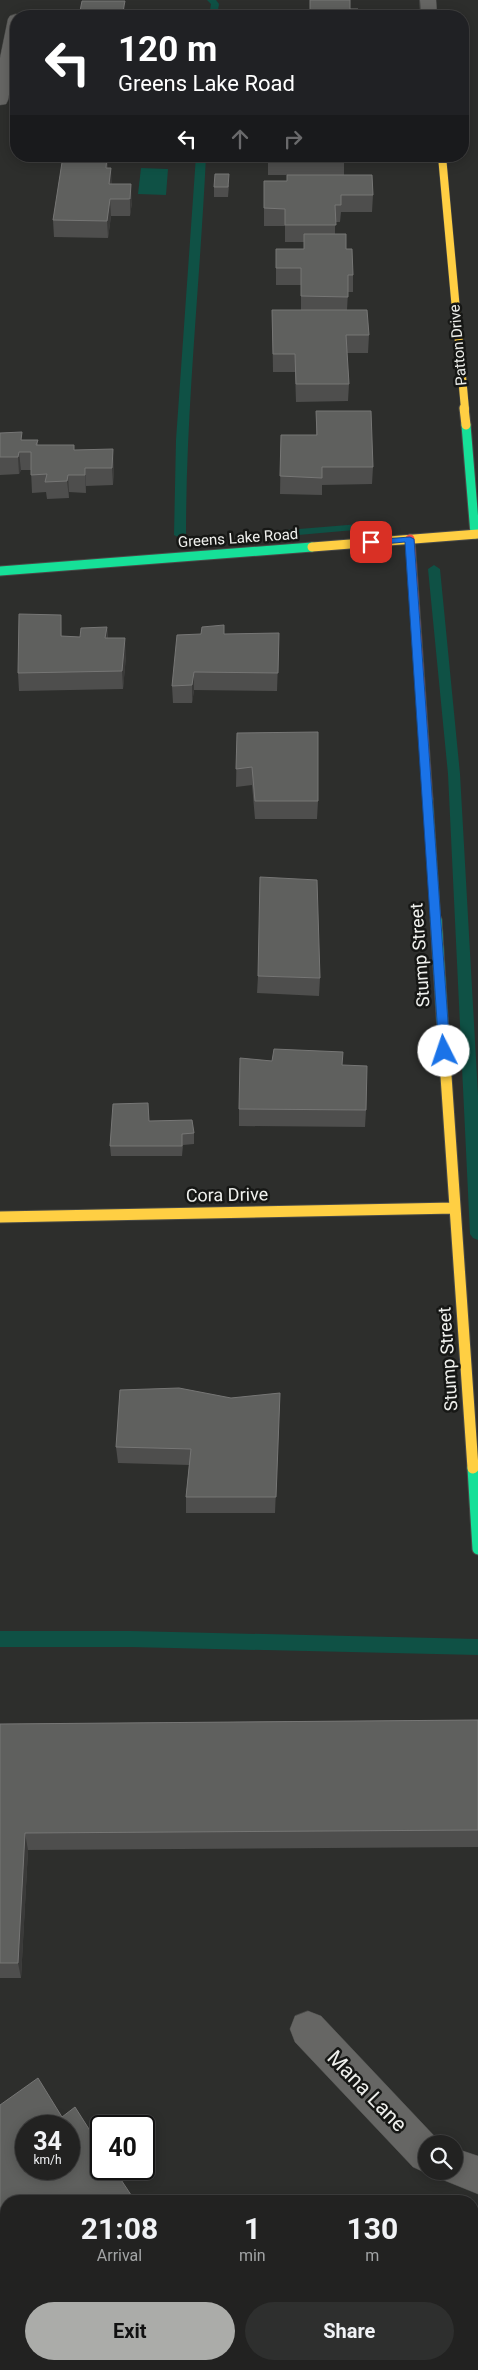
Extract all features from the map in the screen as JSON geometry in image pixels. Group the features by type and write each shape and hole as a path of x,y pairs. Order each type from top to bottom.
{"street":[{"path":"0,100 10,49"},
{"name":"Patton Drive","path":"443,162 476,534"},
{"name":"Greens Lake Road","path":"0,572 476,534"},
{"name":"Stump Street","path":"410,539 478,1549"},
{"name":"Cora Drive","path":"0,1217 455,1208"},
{"name":"Mana Lane","path":"308,2029 418,2146"},
{"path":"463,2169 478,2175"}],"shaded area":[{"path":"141,168 168,169 166,195 138,194"}],"building":[{"path":"310,0 350,0 350,9 358,9 358,10 310,10"},
{"path":"82,1 125,1 123,10 80,10"},
{"path":"62,162 106,162 106,168 111,168 109,184 131,184 130,199 110,199 107,221 53,220"},
{"path":"215,174 229,174 228,187 214,187"},
{"path":"287,175 372,175 373,195 341,195 341,205 335,205 336,225 285,225 285,209 264,208 264,181 287,181"},
{"path":"304,234 346,234 346,249 352,249 353,275 348,275 348,297 301,296 301,268 276,268 276,249 304,249"},
{"path":"272,310 367,310 369,335 346,335 349,384 296,384 295,354 273,354"},
{"path":"316,411 371,411 373,467 322,467 322,478 280,476 281,435 317,435"},
{"path":"22,432 21,440 38,440 36,445 74,445 74,450 113,449 112,468 85,468 85,475 68,475 67,481 45,482 47,474 31,475 31,452 19,452 18,457 0,457 0,433"},
{"path":"19,614 61,615 61,636 80,637 81,628 107,627 105,638 125,638 122,671 18,673"},
{"path":"224,625 224,634 279,633 278,673 194,672 192,685 172,686 177,635 201,634 202,627"},
{"path":"318,732 318,801 255,801 252,767 236,769 237,733"},
{"path":"260,877 317,880 320,978 258,976"},
{"path":"274,1049 343,1052 342,1065 367,1066 366,1110 239,1109 240,1058 272,1061"},
{"path":"148,1103 149,1121 192,1120 194,1133 182,1134 182,1146 110,1146 113,1104"},
{"path":"179,1388 231,1398 280,1393 276,1497 186,1497 191,1449 116,1447 120,1390"},
{"path":"478,1720 478,1830 25,1833 18,1963 0,1963 0,1724"},
{"path":"38,2078 61,2115 15,2115 15,2180 80,2180 80,2115 65,2115 75,2107 90,2131 90,2180 121,2180 131,2195 0,2195 0,2105"}],"waterway":[{"path":"211,0 215,4 214,10"},
{"path":"180,535 182,440 201,162"},
{"path":"287,533 384,525"},
{"path":"434,569 454,774 478,1234"},
{"path":"0,1639 131,1639 478,1647"}],"traffic: fast":[{"path":"466,425 475,534"},
{"path":"0,571 312,547"},
{"path":"428,799 444,1047"},
{"path":"473,1468 478,1549"}],"traffic: slow":[{"path":"443,162 466,425"},
{"path":"312,547 478,534"},
{"path":"444,1047 473,1468"},
{"path":"0,1217 455,1208"}],"traffic: jam":[{"path":"410,539 428,799"}],"route":[{"path":"371,542 410,539 444,1051"}]}
